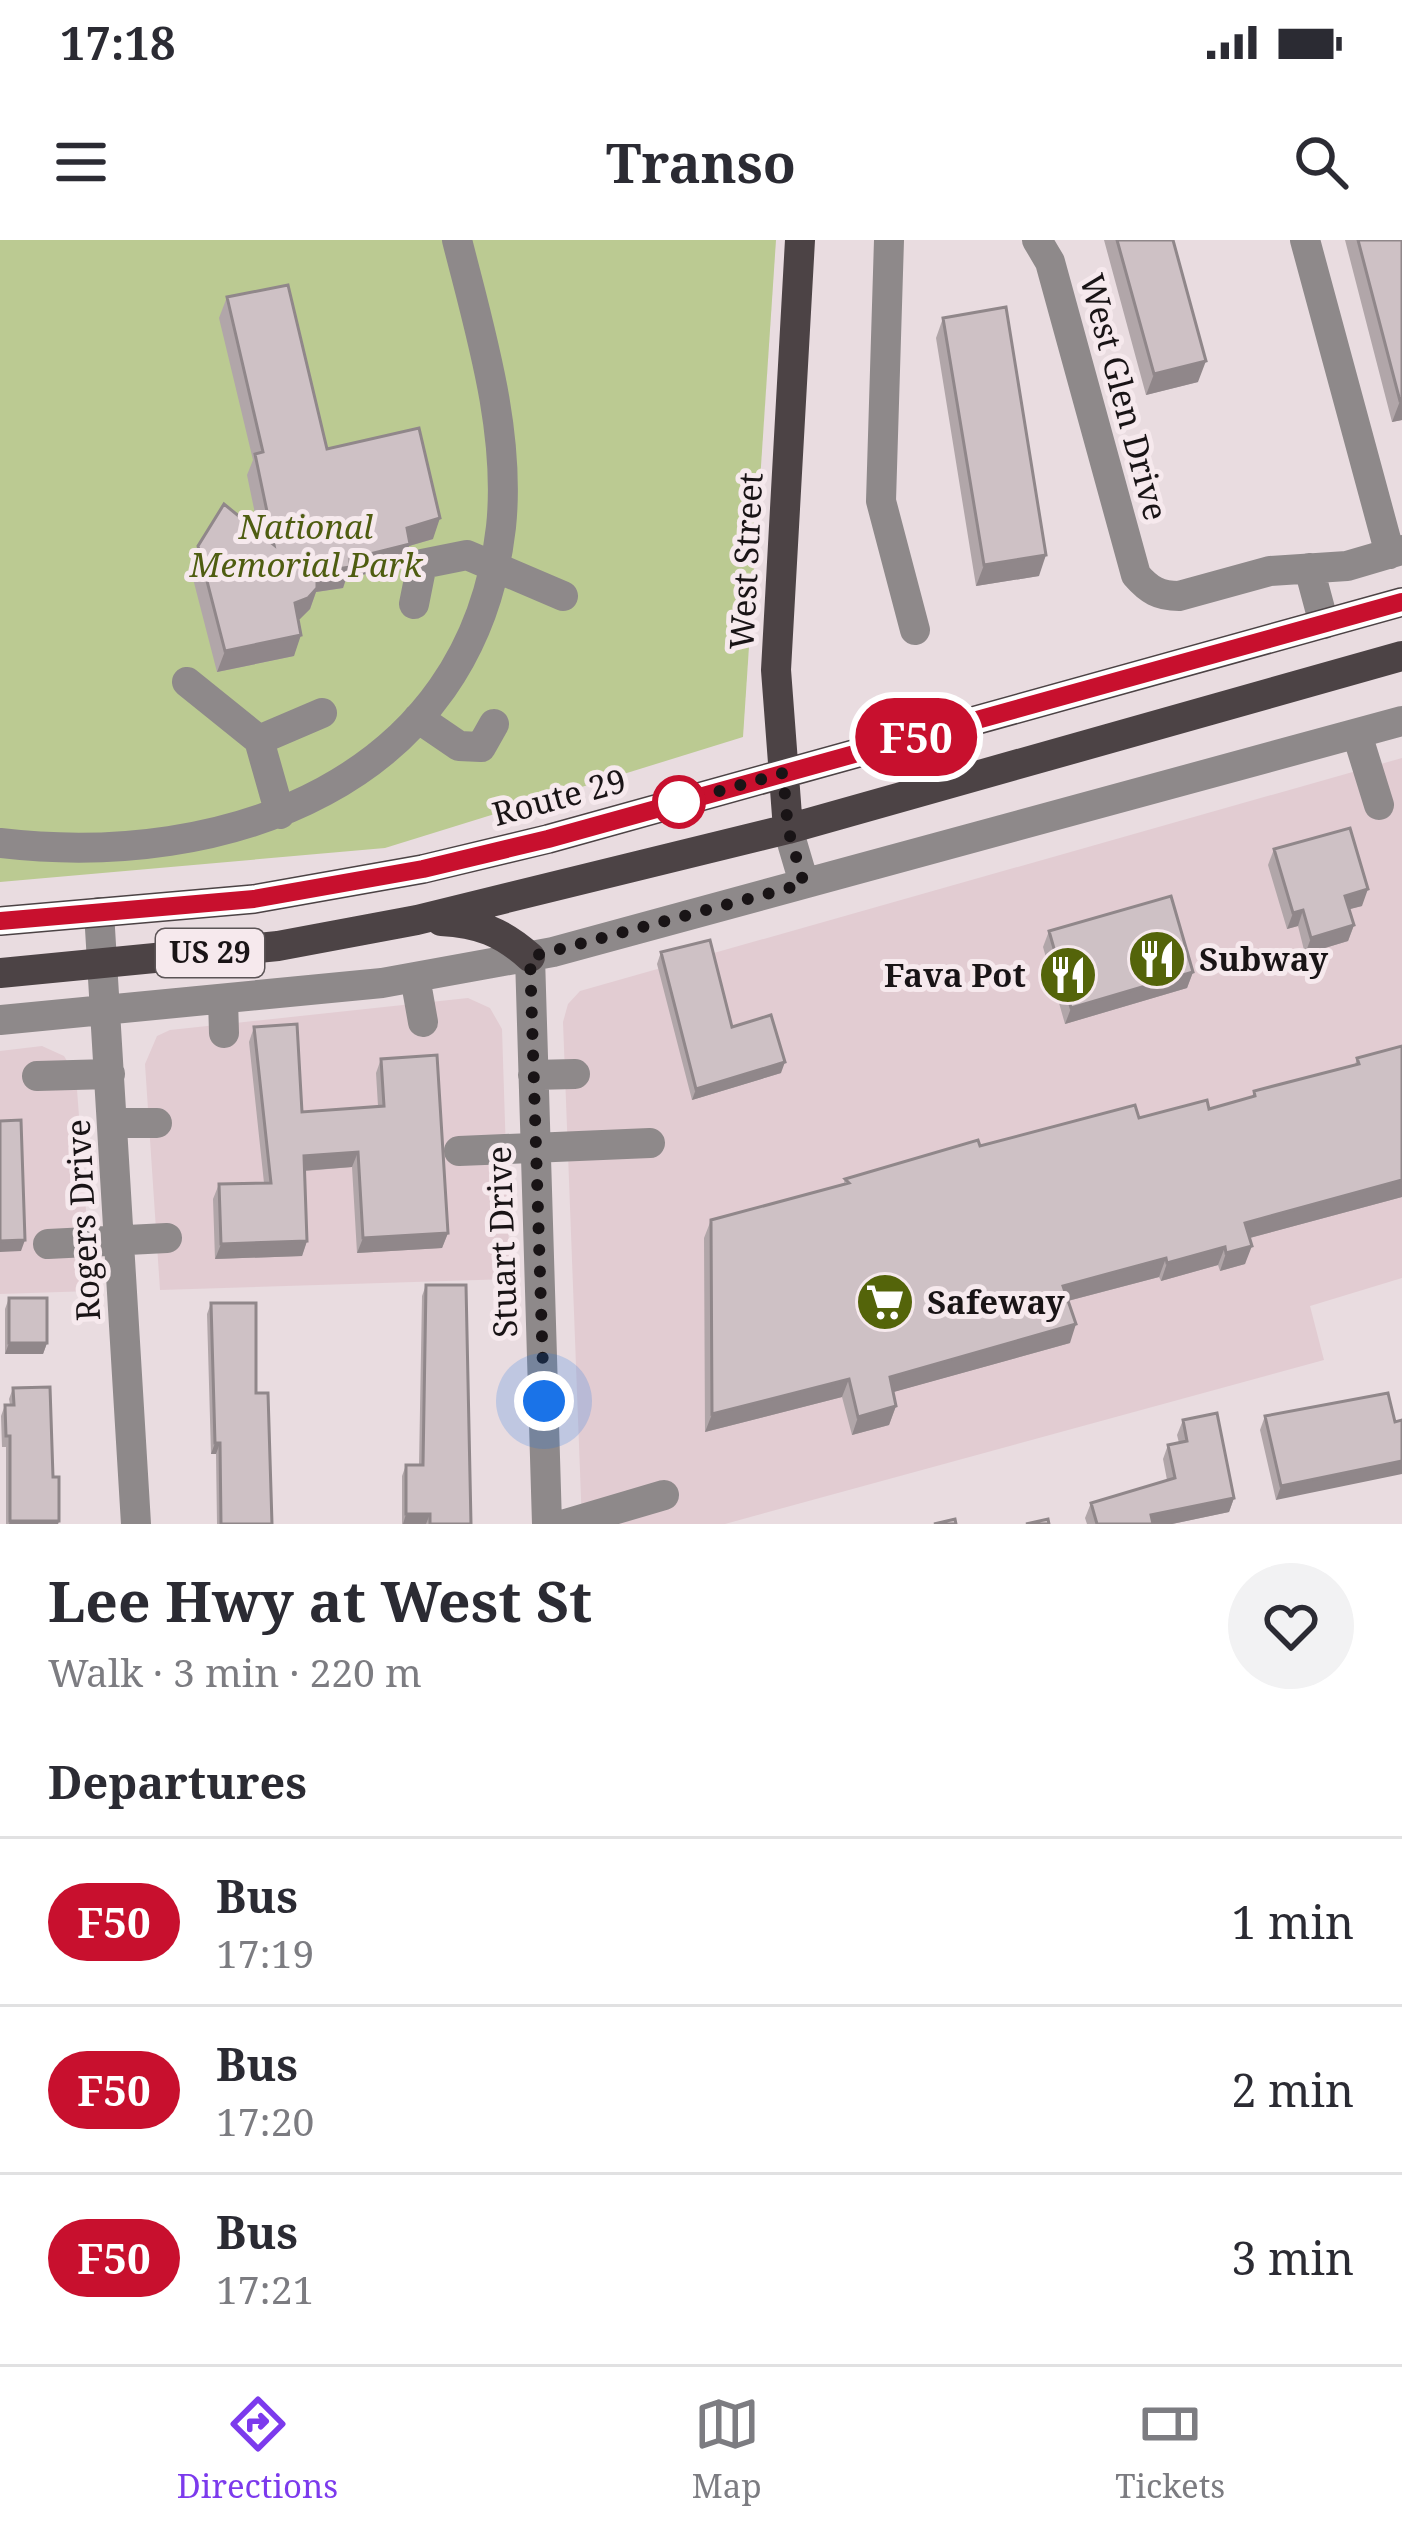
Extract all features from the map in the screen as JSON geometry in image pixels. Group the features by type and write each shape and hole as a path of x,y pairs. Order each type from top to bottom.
{"main road":[{"name":"West Street","path":"788,829 776,670 800,240"},
{"name":"Route 29","path":"0,921 254,899 423,869 548,839 1402,602"},
{"name":"US 29","path":"0,973 278,946 417,920 788,829 1402,656"},
{"path":"417,920 473,922 506,935 530,957"}],"street":[{"path":"0,843 97,847 248,826 340,784 380,755 444,684 469,640 501,527 501,458 492,396 458,240"},
{"path":"889,240 881,500 915,630"},
{"name":"West Glen Drive","path":"1037,240 1050,262 1136,575 1149,590 1179,596 1270,571 1309,568"},
{"path":"1304,240 1396,552 1347,566 1309,568 1324,624"},
{"path":"415,604 422,564 467,554 563,596"},
{"path":"187,682 260,740 280,814"},
{"path":"260,740 322,713"},
{"path":"418,718 459,746 481,748 494,724"},
{"path":"0,1020 223,999 306,1002 530,957 617,948 715,921 804,884 1402,721"},
{"path":"1358,734 1379,805"},
{"name":"West Street","path":"788,829 804,884"},
{"name":"Rogers Drive","path":"99,912 136,1524"},
{"name":"Stuart Drive","path":"530,957 547,1524"},
{"path":"415,977 423,1022"},
{"path":"223,999 224,1033"},
{"path":"37,1076 110,1075"},
{"path":"533,1076 574,1075"},
{"path":"113,1123 157,1123"},
{"path":"459,1151 650,1143"},
{"path":"48,1244 167,1238"},
{"path":"566,1524 664,1495"}],"shaded area":[{"path":"1402,758 1402,1278 1310,1306 1324,1360 725,1524 582,1524 563,1022 568,1004 580,991"},
{"path":"468,998 490,1008 502,1029 510,1279 160,1290 145,1064 157,1036 170,1030"},
{"path":"42,1046 64,1056 76,1076 92,1291 0,1294 0,1051"}],"green space":[{"name":"National Memorial Park","path":"0,240 776,240 743,737 385,848 0,882"}],"building":[{"path":"1117,240 1173,240 1206,361 1154,374"},
{"path":"1358,240 1402,240 1402,401 1400,401"},
{"path":"288,285 327,449 419,428 440,518 407,528 410,544 350,559 350,567 317,572 317,588 295,603 301,635 225,651 198,546 224,504 274,545 255,454 263,452 227,297"},
{"path":"1006,307 1046,555 984,565 943,318"},
{"path":"1350,828 1368,889 1345,896 1354,925 1311,938 1303,910 1293,913 1274,849"},
{"path":"1171,896 1193,972 1071,1008 1049,931"},
{"path":"710,940 732,1027 771,1015 785,1062 696,1089 661,952"},
{"path":"297,1024 302,1112 384,1106 381,1059 437,1055 448,1233 363,1238 358,1152 304,1156 307,1241 221,1244 219,1184 271,1183 254,1027"},
{"path":"1402,1046 1402,1180 1245,1223 1252,1246 1226,1253 1225,1247 1167,1263 1166,1258 1063,1286 1076,1324 890,1377 896,1406 858,1417 849,1379 712,1414 711,1220 849,1183 845,1179 978,1140 980,1146 1135,1105 1139,1118 1207,1100 1209,1109 1255,1096 1254,1091 1359,1064 1357,1058"},
{"path":"21,1120 25,1240 0,1241 0,1121"},
{"path":"426,1285 466,1285 471,1524 430,1524 430,1514 406,1514 406,1465 423,1465"},
{"path":"9,1298 47,1298 47,1343 9,1343"},
{"path":"211,1303 256,1303 256,1393 268,1393 272,1524 221,1524"},
{"path":"50,1387 59,1521 10,1521 10,1436 6,1436 5,1405 14,1405 13,1388"},
{"path":"1388,1393 1395,1422 1402,1420 1402,1461 1281,1486 1265,1416"},
{"path":"1217,1413 1234,1498 1151,1515 1153,1524 1097,1524 1091,1503 1175,1478 1168,1445 1187,1441 1183,1420"}],"bus line":[{"name":"F50","path":"0,921 254,899 423,869 548,839 1402,602"}],"place":[{"name":"Subway","path":"1157,959"},
{"name":"Fava Pot","path":"1068,975"},
{"name":"Safeway","path":"885,1302"}],"route":[{"path":"544,1401 530,957 804,884 788,829 783,773 666,806 679,802"}]}
